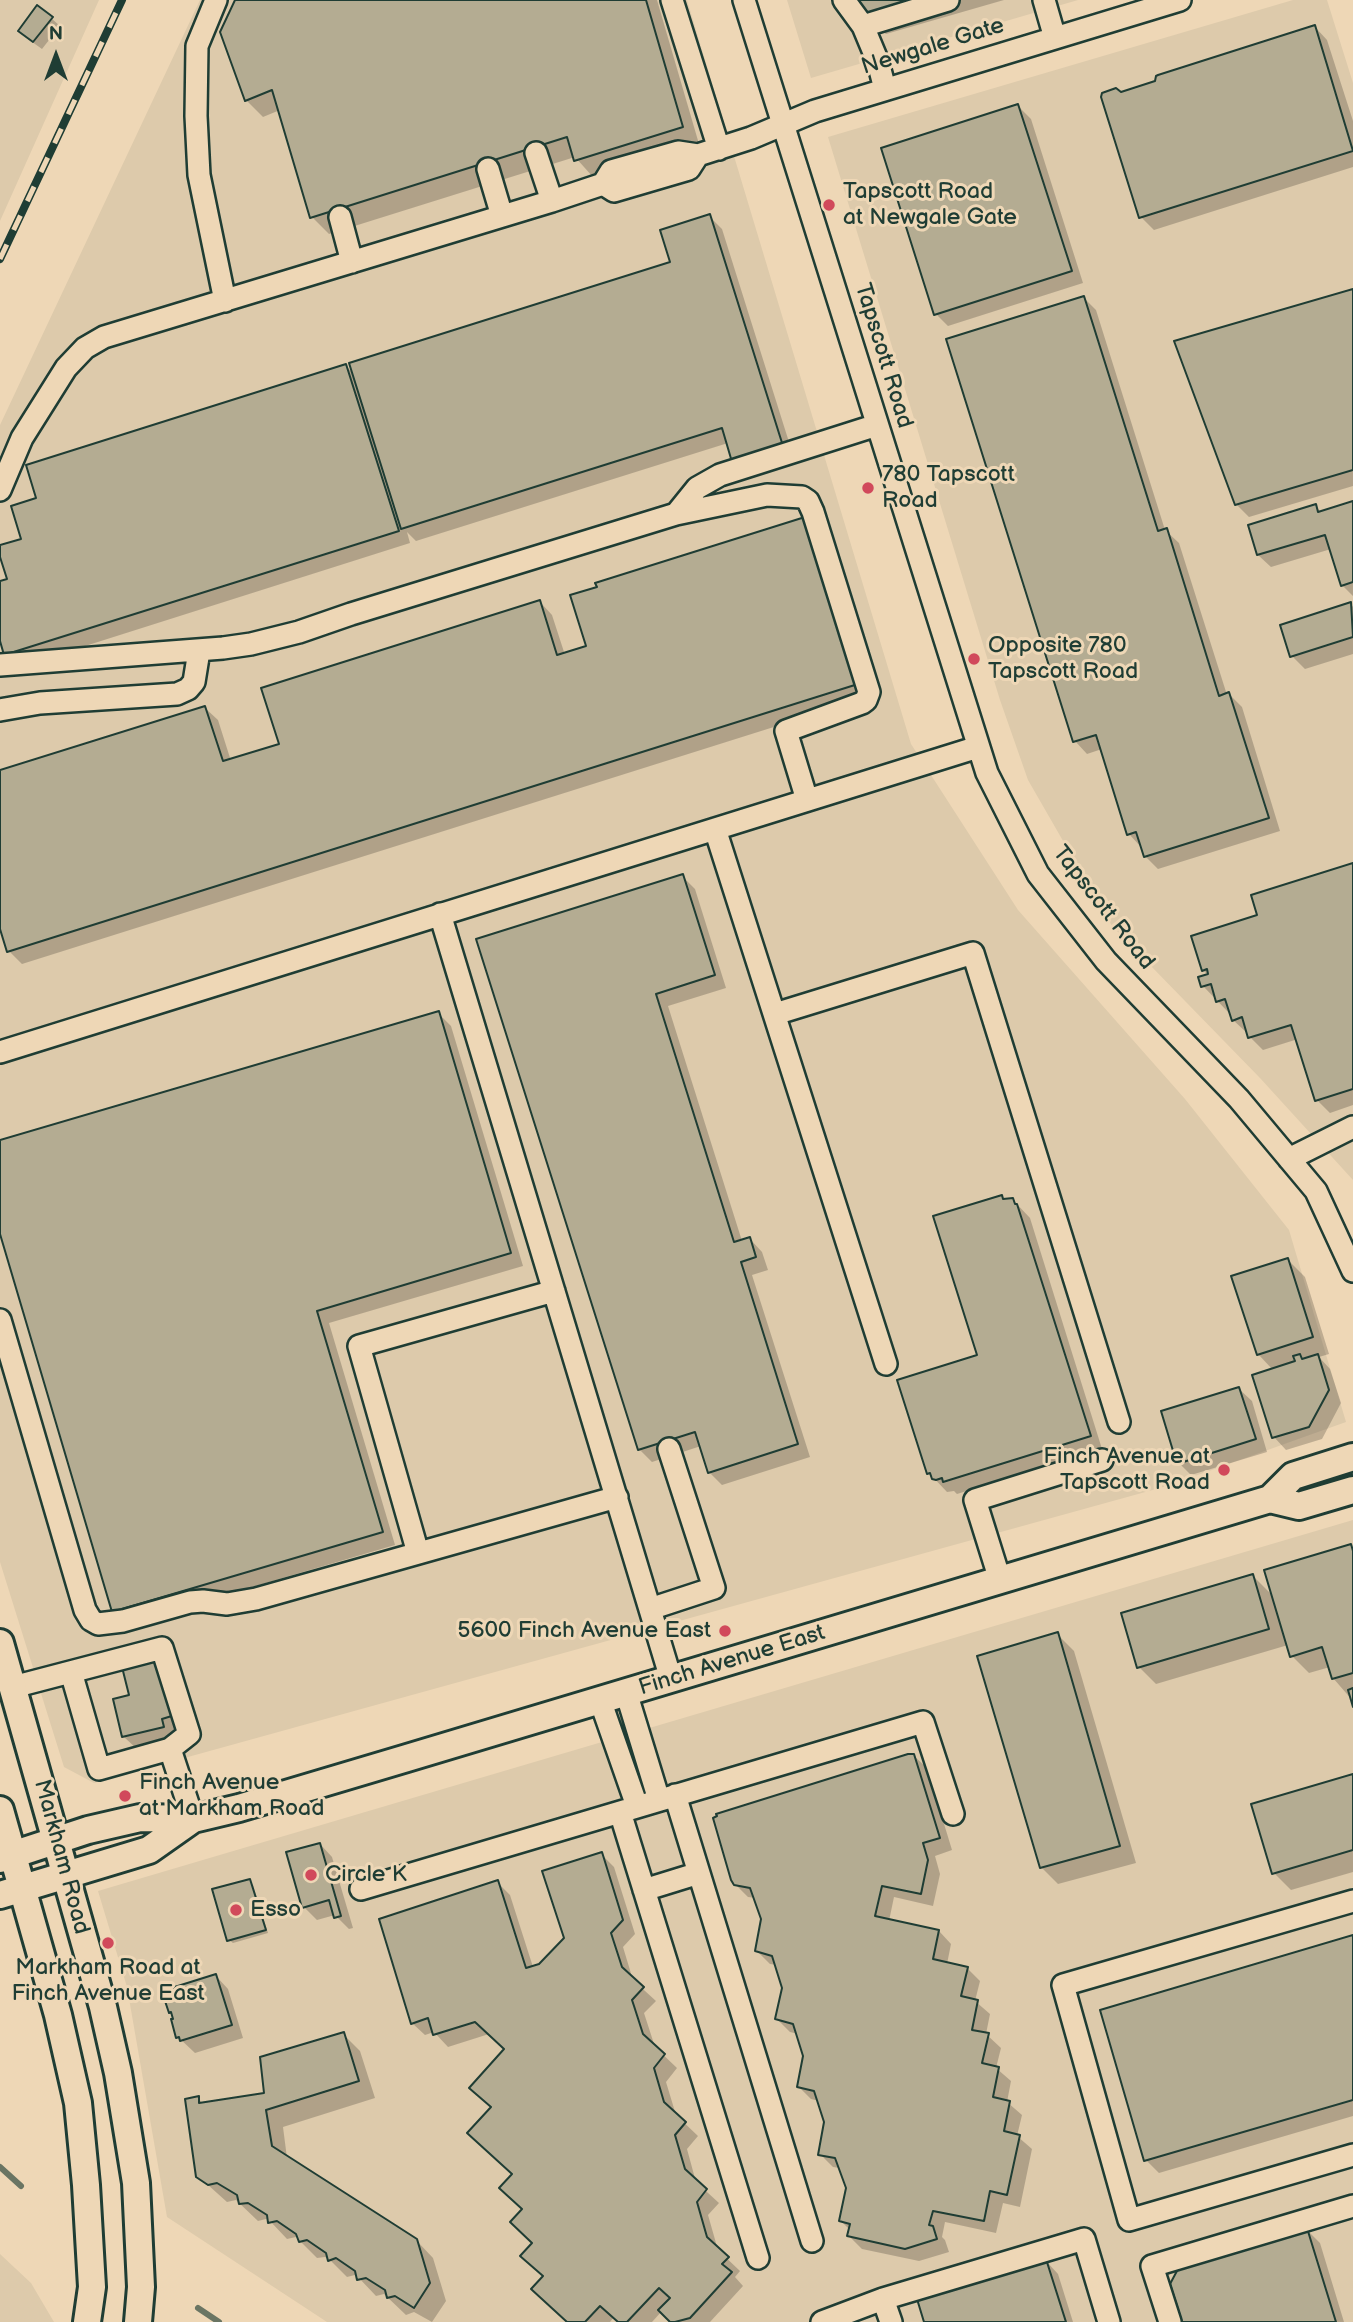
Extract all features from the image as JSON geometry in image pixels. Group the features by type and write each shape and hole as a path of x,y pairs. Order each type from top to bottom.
{"main road":[{"name":"Finch Avenue East","path":"6,1857 88,1830 139,1818 193,1819 239,1808 1270,1499 1293,1476 1353,1457"},
{"name":"Finch Avenue East","path":"1270,1499 1299,1506 1353,1490"},
{"name":"Markham Road","path":"0,1643 103,2007 118,2073 134,2169 141,2275 138,2322"},
{"name":"Markham Road","path":"0,1810 11,1892 58,2015 78,2103 92,2287 88,2322"},
{"name":"Finch Avenue East","path":"11,1892 149,1850 193,1819"}],"street":[{"path":"216,0 197,46 195,77 199,175 225,300"},
{"path":"672,0 719,149"},
{"name":"Tapscott Road","path":"744,0 987,773 1038,874 1105,961 1239,1100 1316,1191 1353,1271"},
{"path":"844,0 863,26 878,62 885,89"},
{"path":"863,26 948,0"},
{"path":"1044,0 1055,38"},
{"name":"Newgale Gate","path":"0,490 22,438 66,368 85,348 104,337 552,201 603,184 611,171 678,152 698,155 719,149 816,111 1180,0"},
{"path":"537,153 552,201"},
{"path":"488,169 502,216"},
{"path":"340,217 352,262"},
{"path":"676,514 707,480 877,425"},
{"path":"0,665 199,651 251,644 299,632 676,514 767,495 802,497 808,501 813,512 869,692 862,703 786,731 807,800"},
{"path":"0,710 40,703 177,694 188,689 194,682 199,651"},
{"path":"0,1052 978,747"},
{"path":"715,829 886,1364"},
{"path":"440,915 671,1679"},
{"path":"775,1014 973,953 1119,1422"},
{"path":"1289,1159 1353,1127"},
{"path":"418,1553 359,1346 554,1291"},
{"path":"0,1320 85,1610 90,1619 98,1624 123,1621 190,1602 228,1604 256,1599 617,1497"},
{"path":"650,1609 714,1588 668,1449"},
{"path":"1000,1580 975,1500 1102,1460"},
{"path":"13,1687 162,1648 189,1734 170,1749 99,1769 71,1672"},
{"path":"626,1692 699,1873 813,2241"},
{"path":"600,1700 629,1809 644,1890 758,2258"},
{"path":"361,1888 923,1722 953,1814"},
{"path":"170,1749 193,1819"},
{"path":"644,1890 699,1873"},
{"path":"1353,1901 1063,1985 1129,2220 1353,2155"},
{"path":"1170,2322 1152,2266 1353,2206"},
{"path":"822,2322 883,2299 1084,2239 1109,2322"},
{"path":"883,2299 891,2322"}],"shaded area":[{"path":"0,0 99,0 0,221"},
{"path":"200,0 687,0 911,744 1018,910 1185,1099 1289,1230 1346,1422 1167,1486 94,1783 64,1767 0,1562 0,425"},
{"path":"787,0 1078,0 811,78"},
{"path":"1293,0 1327,0 1353,83 1353,1180 1260,1078 1112,926 1028,780 1000,700 828,137"},
{"path":"1353,1520 1353,2322 327,2322 167,2217 127,1987 98,1891"},
{"path":"0,2254 31,2283 54,2322 0,2322"}],"building":[{"path":"235,0 646,0 683,127 574,161 567,137 310,218 272,90 245,101 220,32"},
{"path":"852,0 931,0 871,17"},
{"path":"37,5 53,17 33,42 18,31"},
{"path":"1315,25 1353,151 1139,218 1102,93 1116,88 1121,92 1155,81 1158,75"},
{"path":"1018,104 1072,271 934,315 881,148"},
{"path":"710,214 783,446 732,462 722,428 401,529 349,363 670,262 660,230"},
{"path":"1353,289 1353,470 1235,505 1174,341"},
{"path":"1084,296 1158,531 1167,528 1219,696 1229,692 1269,818 1144,857 1136,832 1127,835 1096,735 1073,742 946,339"},
{"path":"346,364 399,531 4,655 0,641 0,581 7,579 0,557 0,545 21,539 11,506 36,498 26,465"},
{"path":"1353,501 1353,582 1341,586 1325,535 1257,555 1248,525 1316,504 1318,512"},
{"path":"805,517 858,684 7,952 0,929 0,770 205,706 223,761 279,744 261,688 540,600 557,655 586,646 570,595 597,587 595,583"},
{"path":"1351,602 1353,637 1290,657 1280,625"},
{"path":"1353,863 1353,1089 1315,1101 1291,1025 1248,1038 1242,1017 1232,1021 1225,999 1216,1002 1211,984 1201,987 1198,977 1208,974 1207,969 1202,971 1191,936 1257,915 1251,895"},
{"path":"683,874 715,975 656,994 734,1242 750,1237 756,1257 741,1262 798,1444 708,1473 695,1432 638,1450 476,939"},
{"path":"439,1011 511,1253 317,1311 383,1532 112,1612 0,1234 0,1140"},
{"path":"1002,1195 1003,1199 1013,1198 1017,1204 1091,1436 943,1482 942,1478 932,1479 930,1473 927,1474 897,1380 977,1355 933,1216"},
{"path":"1288,1258 1313,1337 1257,1355 1231,1276"},
{"path":"1300,1354 1302,1359 1318,1354 1329,1390 1309,1427 1272,1438 1252,1375 1295,1361 1293,1356"},
{"path":"1239,1387 1256,1439 1177,1464 1161,1411"},
{"path":"1351,1544 1353,1673 1332,1679 1322,1647 1290,1657 1264,1570"},
{"path":"1253,1574 1269,1629 1137,1668 1121,1613"},
{"path":"1058,1632 1120,1846 1040,1868 977,1656"},
{"path":"161,1657 175,1715 162,1719 164,1727 122,1737 113,1699 129,1695 122,1667"},
{"path":"1353,1688 1353,1707 1348,1690"},
{"path":"914,1754 940,1838 923,1843 928,1860 921,1894 882,1886 875,1916 939,1930 933,1959 968,1967 961,1996 978,2000 972,2030 989,2033 982,2063 999,2067 993,2097 1010,2101 1004,2131 1020,2135 1007,2195 990,2191 984,2221 933,2211 929,2225 933,2226 937,2239 905,2249 847,2236 850,2224 839,2221 846,2188 835,2158 818,2155 824,2122 814,2091 797,2087 803,2056 793,2024 775,2019 782,1988 772,1956 755,1951 761,1919 750,1888 734,1885 731,1880 713,1818 716,1814"},
{"path":"1353,1774 1353,1850 1272,1874 1251,1804"},
{"name":"Circle K","path":"320,1843 341,1916 334,1918 329,1900 302,1908 286,1852"},
{"path":"602,1852 623,1920 611,1933 622,1967 644,1987 632,2000 643,2034 665,2054 654,2068 664,2102 686,2122 675,2135 685,2169 707,2189 697,2202 707,2237 729,2257 722,2264 732,2272 690,2318 675,2322 670,2322 658,2310 670,2298 659,2288 627,2322 618,2322 600,2306 585,2322 567,2322 531,2289 543,2276 520,2256 532,2243 510,2222 522,2209 499,2188 512,2174 467,2133 491,2107 469,2088 504,2049 475,2022 433,2035 428,2018 411,2024 379,1919 498,1880 526,1968 539,1964 564,1938 542,1871"},
{"path":"250,1879 266,1930 227,1941 212,1889"},
{"path":"1353,1935 1353,2100 1144,2161 1100,2010"},
{"path":"216,1974 232,2025 180,2041 179,2037 176,2038 171,2012 169,2013 163,1995 166,1994 165,1990"},
{"path":"344,2032 359,2081 266,2110 272,2146 417,2239 430,2283 414,2308 395,2296 387,2298 385,2290 366,2278 357,2280 355,2271 336,2258 328,2261 326,2253 307,2240 299,2242 296,2234 277,2221 268,2223 267,2215 248,2203 239,2204 237,2195 217,2183 208,2185 196,2177 185,2099 199,2096 199,2103 264,2093 260,2057"},
{"path":"1307,2228 1336,2322 1182,2322 1170,2284 1178,2269"},
{"path":"1046,2259 1066,2322 924,2322 917,2299"}],"waterway":[{"path":"0,2167 21,2186"},
{"path":"198,2308 219,2322"}],"railway":[{"path":"0,259 122,0"}],"place":[{"name":"Tapscott Road at Newgale Gate","path":"829,205"},
{"name":"780 Tapscott Road","path":"868,488"},
{"name":"Opposite 780 Tapscott Road","path":"974,659"},
{"name":"Finch Avenue at Tapscott Road","path":"1224,1470"},
{"name":"5600 Finch Avenue East","path":"725,1631"},
{"name":"Finch Avenue at Markham Road","path":"125,1796"},
{"name":"Circle K","path":"311,1875"},
{"name":"Esso","path":"236,1910"},
{"name":"Markham Road at Finch Avenue East","path":"108,1943"}]}
